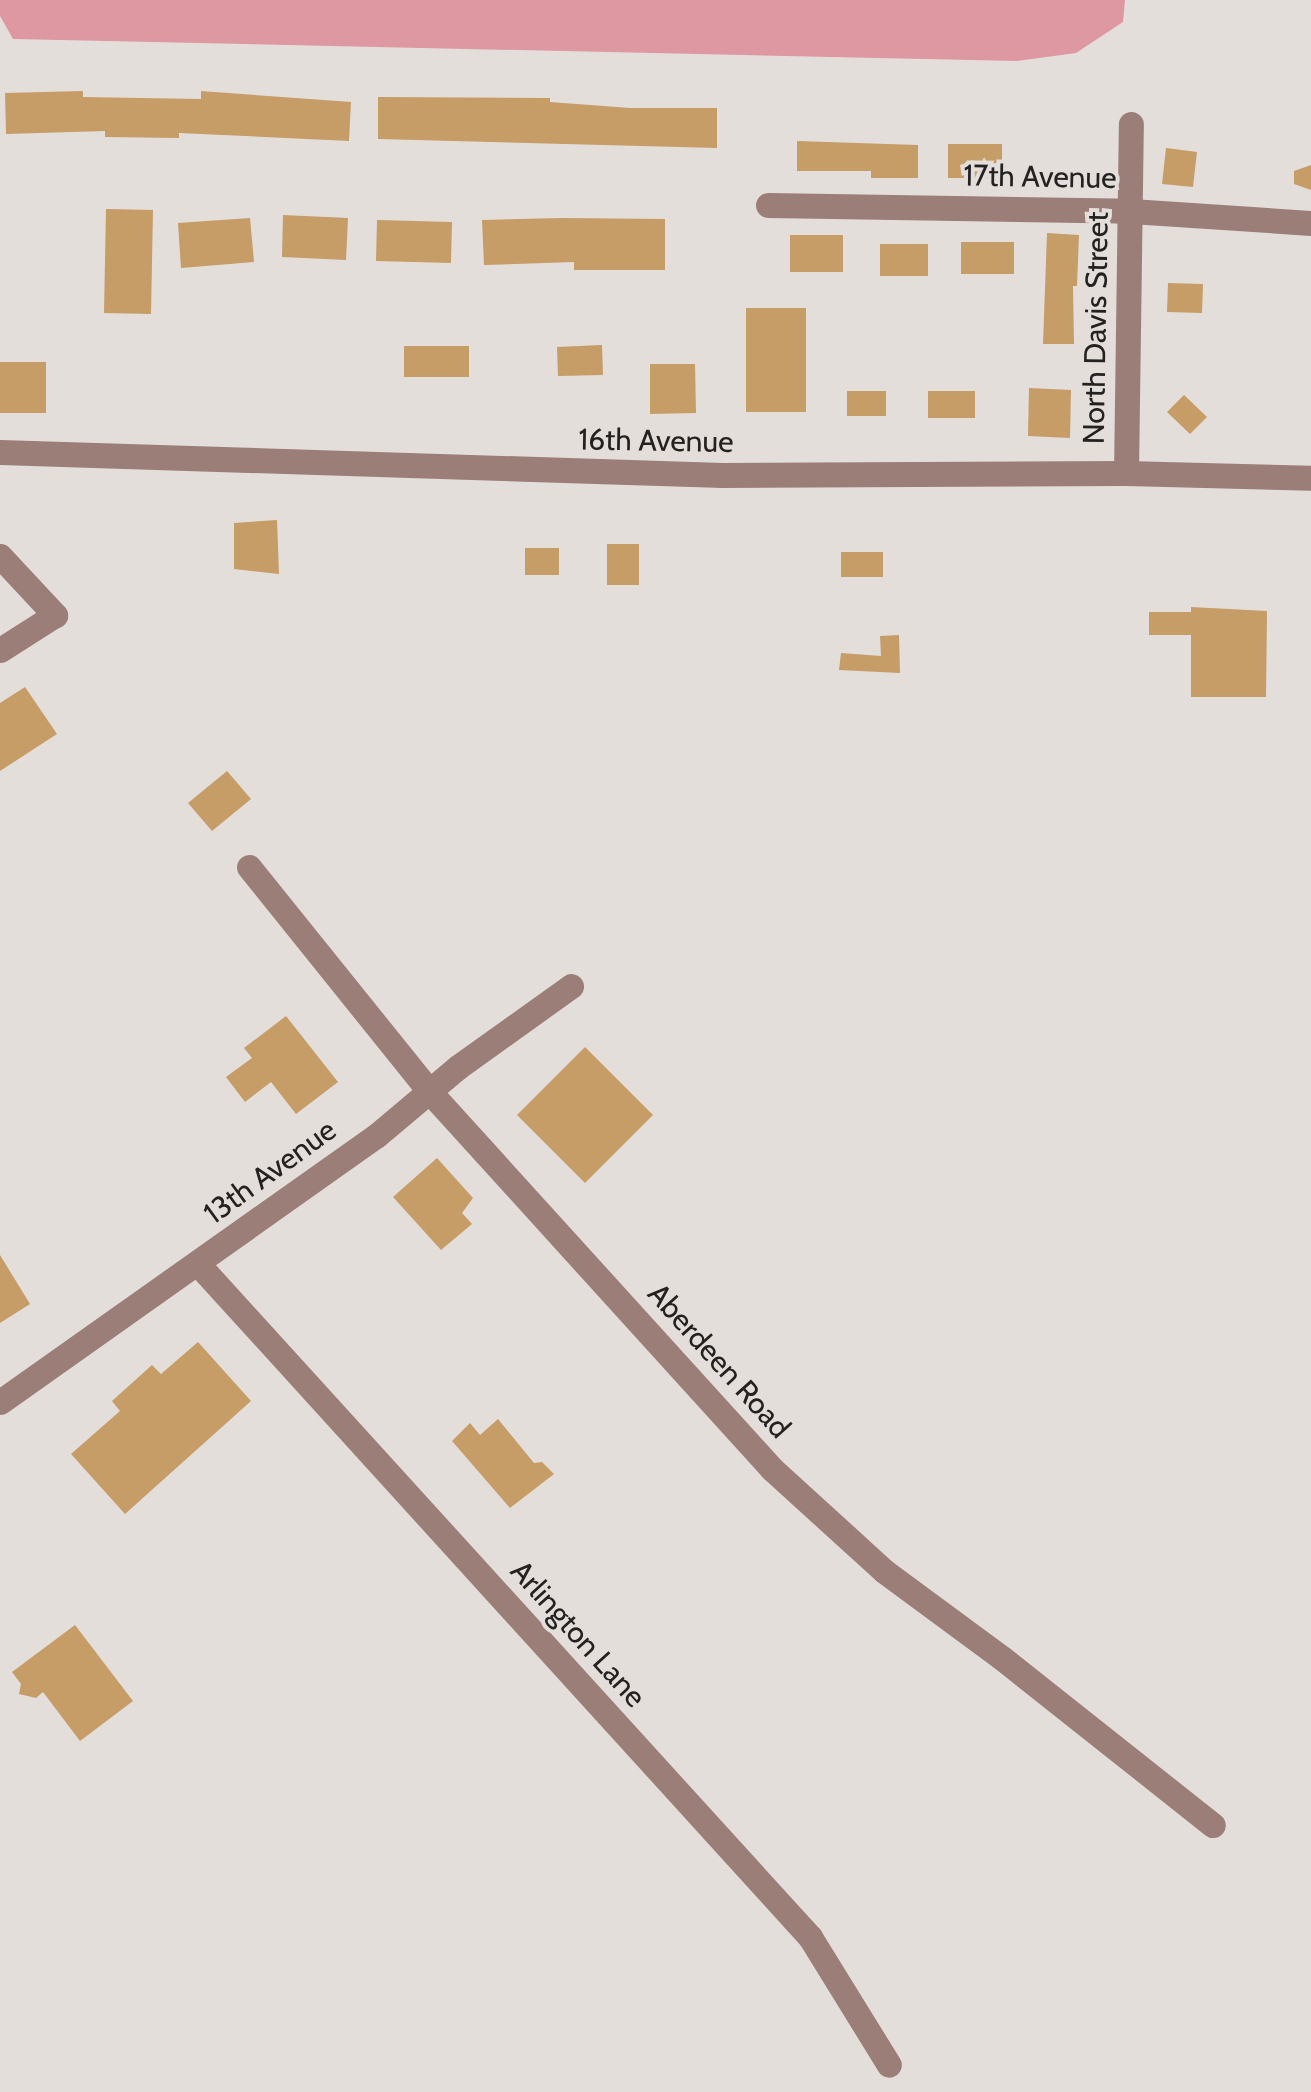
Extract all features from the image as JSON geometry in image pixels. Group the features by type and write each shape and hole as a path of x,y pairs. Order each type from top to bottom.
{"street":[{"name":"North Davis Street","path":"1126,474 1132,124"},
{"name":"17th Avenue","path":"768,205 1131,211 1311,223"},
{"name":"16th Avenue","path":"1,451 723,475 1126,474 1311,478"},
{"path":"0,556 55,616 0,650"},
{"name":"Aberdeen Road","path":"249,866 429,1092 720,1413 812,1507 884,1571 1002,1658 1213,1825"},
{"name":"13th Avenue","path":"0,1402 376,1136 571,986"},
{"name":"Arlington Lane","path":"198,1264 810,1938 889,2065"}],"shaded area":[{"path":"0,0 1125,0 1123,22 1076,53 1017,61 13,39 0,16"}],"building":[{"path":"83,91 83,97 201,99 201,91 351,102 349,141 179,133 179,138 105,137 105,131 6,134 5,93"},
{"path":"378,97 550,98 550,102 630,108 717,108 717,148 378,139"},
{"path":"797,141 918,145 918,178 871,178 871,171 797,171"},
{"path":"948,144 1002,144 1002,178 948,178"},
{"path":"1166,148 1197,152 1193,187 1162,184"},
{"path":"1311,165 1311,190 1294,184 1294,171"},
{"path":"106,209 153,210 151,314 104,313"},
{"path":"283,215 348,218 346,260 282,257"},
{"path":"250,218 254,262 181,268 178,223"},
{"path":"665,219 665,270 574,270 574,262 484,265 482,220"},
{"path":"377,220 452,222 451,263 376,261"},
{"path":"1047,233 1079,235 1077,286 1073,286 1074,344 1043,344"},
{"path":"790,235 843,235 843,272 790,272"},
{"path":"961,242 1014,242 1014,274 961,274"},
{"path":"880,244 928,244 928,276 880,276"},
{"path":"1168,283 1203,284 1202,313 1167,312"},
{"path":"746,308 806,308 806,412 746,412"},
{"path":"602,345 603,375 558,376 557,347"},
{"path":"404,346 469,346 469,377 404,377"},
{"path":"0,362 46,362 46,413 0,413"},
{"path":"650,364 695,364 696,413 650,414"},
{"path":"1029,388 1071,390 1070,438 1028,436"},
{"path":"847,391 886,391 886,416 847,416"},
{"path":"928,391 975,391 975,418 928,418"},
{"path":"1184,395 1207,417 1190,434 1167,412"},
{"path":"277,520 279,574 234,569 234,523"},
{"path":"607,544 639,544 639,585 607,585"},
{"path":"525,548 559,548 559,575 525,575"},
{"path":"841,552 883,552 883,577 841,577"},
{"path":"1191,607 1267,611 1266,697 1191,697 1191,635 1149,635 1149,612 1191,612"},
{"path":"899,635 900,673 839,670 841,653 881,656 880,636"},
{"path":"25,687 57,734 0,771 0,703"},
{"path":"227,771 251,799 212,831 188,803"},
{"path":"286,1016 338,1082 296,1114 271,1082 245,1102 226,1077 252,1058 244,1048"},
{"path":"585,1047 653,1115 585,1183 517,1115"},
{"path":"437,1158 473,1198 462,1213 472,1224 441,1250 393,1197"},
{"path":"0,1255 30,1304 0,1323"},
{"path":"198,1342 251,1401 125,1514 71,1454 120,1411 112,1401 152,1365 161,1374"},
{"path":"498,1419 534,1463 542,1462 554,1474 510,1508 452,1441 470,1423 480,1435"},
{"path":"75,1625 133,1701 80,1741 43,1692 36,1698 19,1694 21,1684 12,1672"}]}
